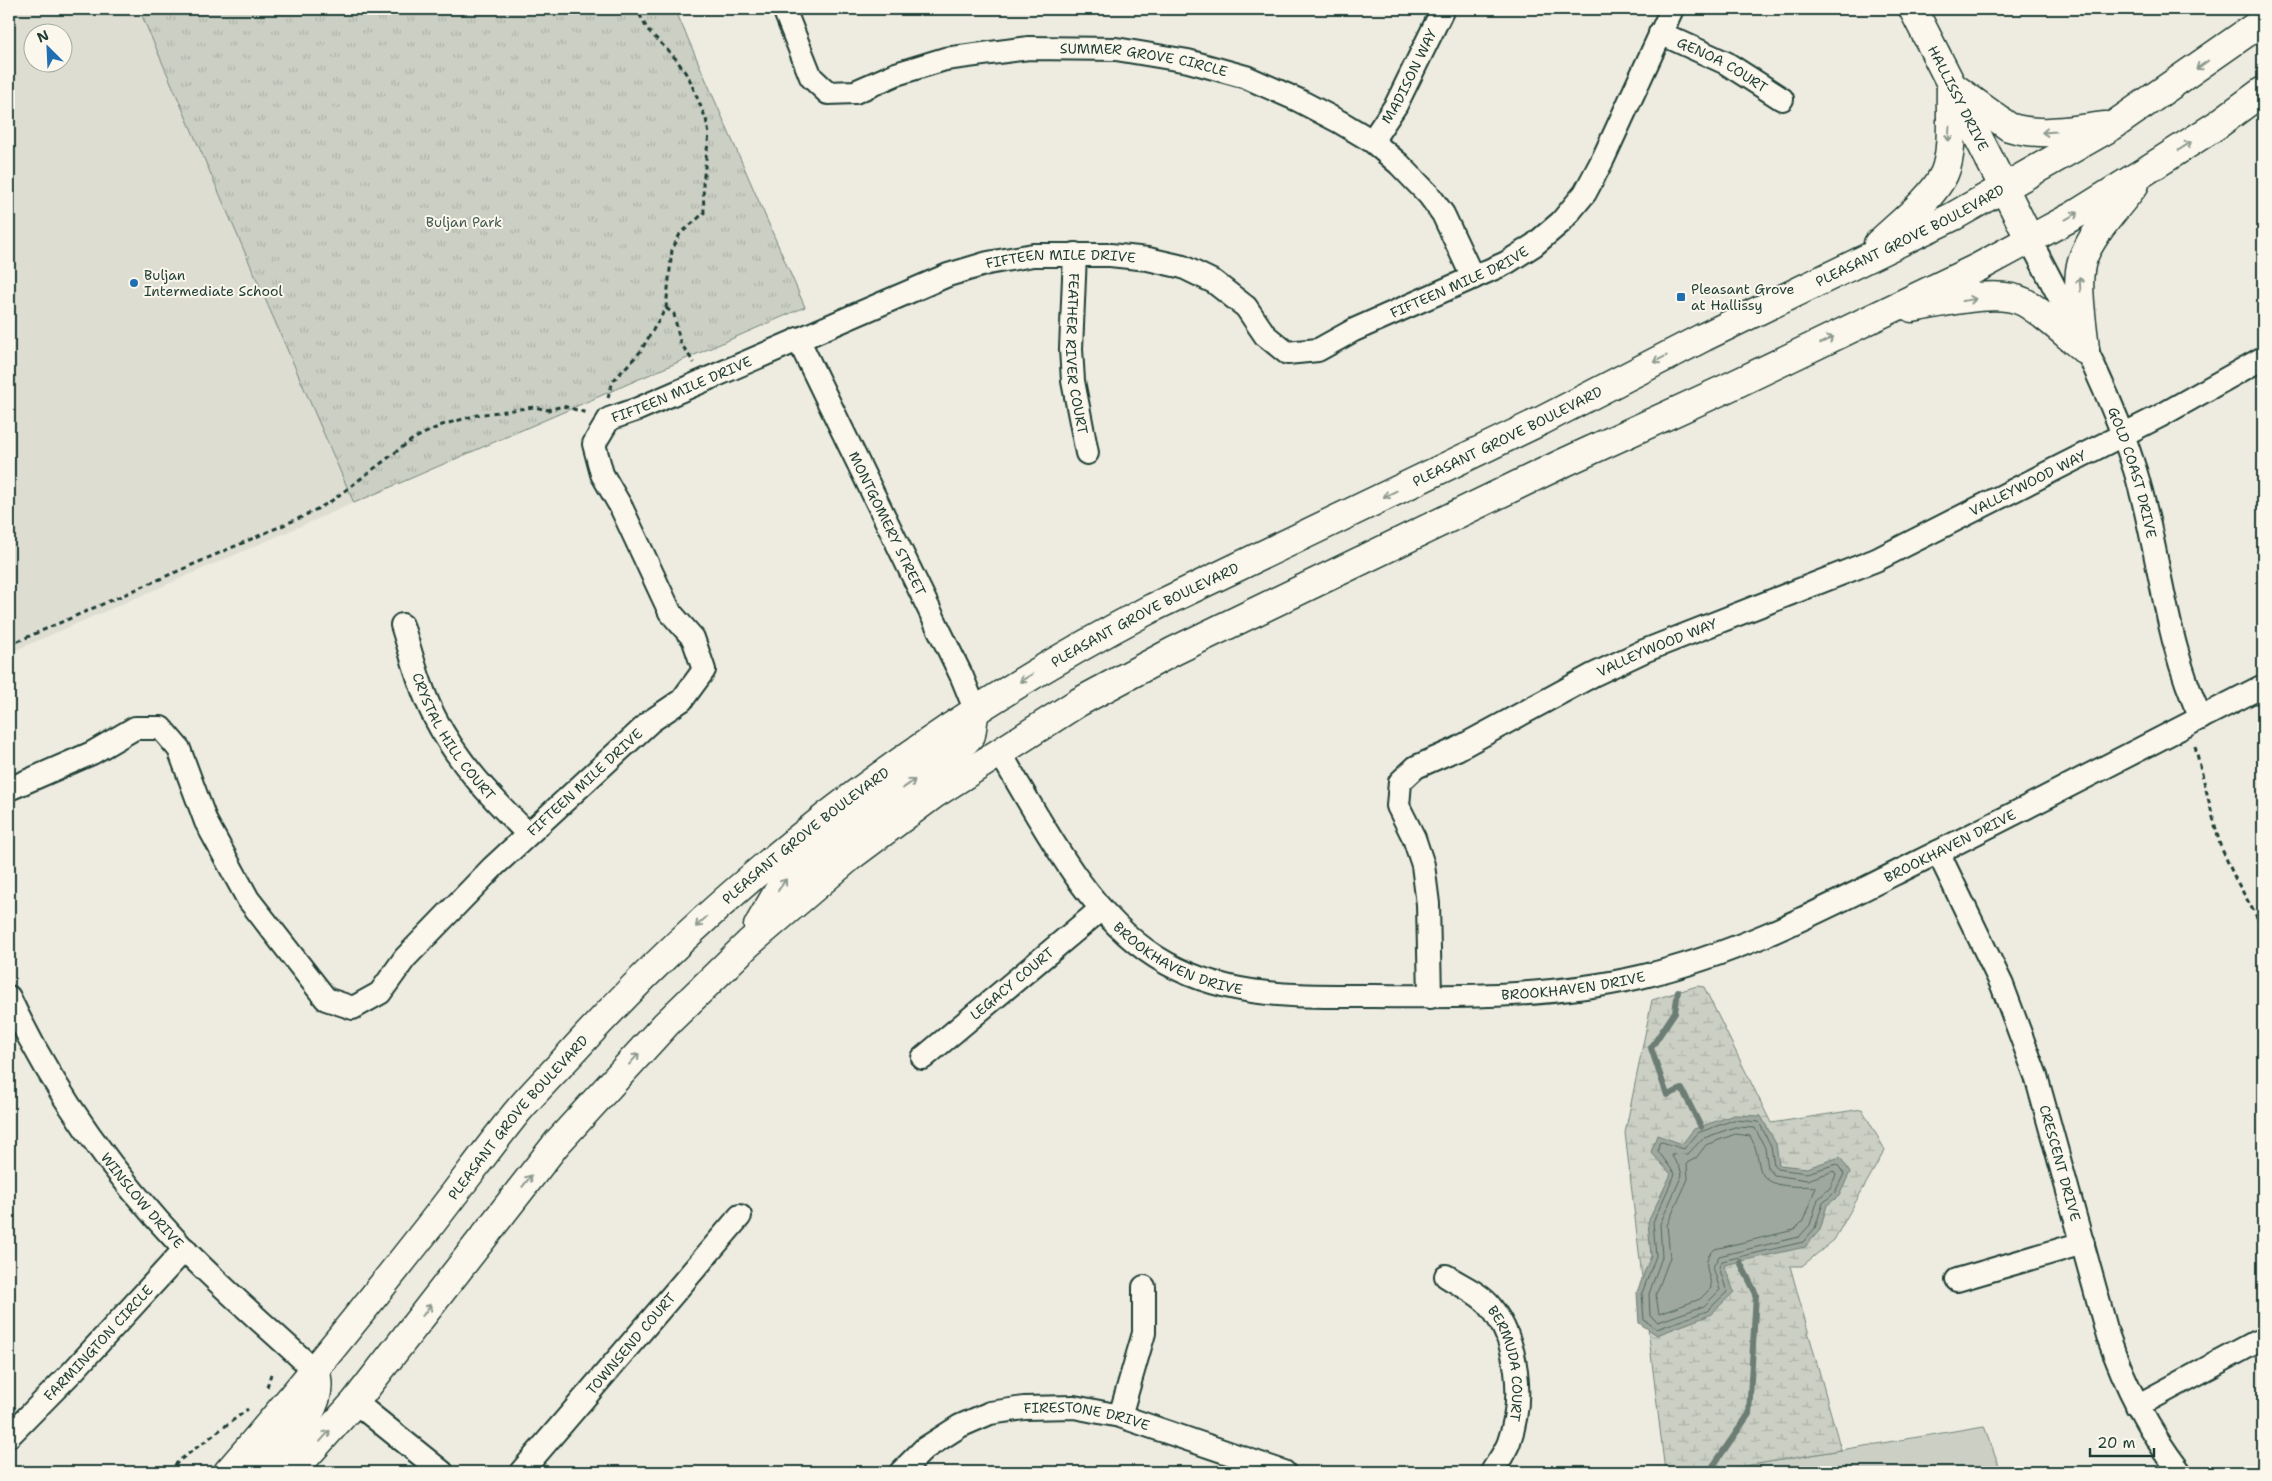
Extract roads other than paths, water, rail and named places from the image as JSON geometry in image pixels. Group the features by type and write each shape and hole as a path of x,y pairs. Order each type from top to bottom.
{"main road":[{"name":"HALLISSY DRIVE","path":"1913,9 2030,240"},
{"name":"PLEASANT GROVE BOULEVARD","path":"228,1472 315,1370 518,1111 629,989 749,878 887,769 975,710 1096,638 1152,608 1541,421 1704,337 1860,262 2004,188 2114,125 2263,21"},
{"path":"1952,85 2009,127 2019,130 2042,133 2114,125"},
{"path":"1860,262 1934,190 1945,172 1952,85"},
{"path":"292,1472 355,1402 557,1143 666,1024 749,942 851,856 933,795 999,751 1079,702 1174,651 1560,464 1727,388 2030,240 2144,172 2263,91"},
{"path":"2085,350 2080,274 2082,260 2092,242 2144,172"},
{"path":"1886,311 1993,296 2011,298 2024,302 2085,350"},
{"path":"749,942 784,881 865,816 958,748 971,734 975,710"},
{"path":"260,1472 312,1411 318,1396 319,1382 315,1370"}],"street":[{"name":"SUMMER GROVE CIRCLE","path":"784,9 811,76 828,93 856,92 896,74 945,59 1029,48 1116,49 1188,61 1246,77 1298,100 1372,141 1414,178 1429,194 1454,234 1473,278"},
{"name":"MADISON WAY","path":"1372,141 1396,105 1443,9"},
{"name":"FIFTEEN MILE DRIVE","path":"9,789 92,753 135,728 161,728 179,749 206,822 248,898 326,999 353,1008 380,993 405,958 528,834 651,720 682,700 704,670 693,638 670,612 621,507 602,474 594,444 609,419 908,290 988,263 1034,255 1075,254 1148,259 1183,267 1214,282 1246,307 1265,335 1287,353 1318,350 1354,330 1506,263 1534,245 1561,222 1585,192 1603,159 1672,9"},
{"name":"GENOA COURT","path":"1660,33 1726,63 1782,100"},
{"name":"GOLD COAST DRIVE","path":"2030,240 2085,350 2123,434 2145,505 2178,662 2201,718"},
{"name":"FEATHER RIVER COURT","path":"1075,254 1071,349 1073,381 1087,453"},
{"name":"MONTGOMERY STREET","path":"798,339 962,677 975,710"},
{"name":"VALLEYWOOD WAY","path":"1430,997 1428,904 1423,865 1414,838 1398,806 1400,782 1416,767 1457,749 1584,679 1644,651 1876,560 2212,388 2263,358"},
{"name":"CRYSTAL HILL COURT","path":"402,625 420,683 434,718 452,748 471,774 528,834"},
{"name":"BROOKHAVEN DRIVE","path":"999,751 1078,880 1101,909 1127,936 1156,957 1184,972 1211,983 1243,991 1288,996 1430,997 1558,991 1638,978 1702,960 1762,939 1938,852 2263,686"},
{"name":"CRESCENT DRIVE","path":"1938,852 2002,985 2032,1066 2108,1336 2120,1372 2160,1446 2180,1472"},
{"name":"LEGACY COURT","path":"924,1058 1101,909"},
{"name":"WINSLOW DRIVE","path":"9,997 41,1057 88,1133 136,1195 185,1249 315,1370"},
{"name":"TOWNSEND COURT","path":"521,1472 740,1216"},
{"path":"1957,1280 2083,1243"},
{"name":"FARMINGTON CIRCLE","path":"9,1436 74,1370 185,1249"},
{"name":"BERMUDA COURT","path":"1446,1276 1489,1304 1505,1329 1514,1360 1514,1421 1509,1444 1492,1472"},
{"path":"1120,1416 1144,1333 1144,1287"},
{"path":"2137,1406 2256,1342"},
{"path":"355,1402 442,1472"},
{"name":"FIRESTONE DRIVE","path":"901,1472 924,1449 960,1426 990,1413 1024,1408 1074,1407 1120,1416 1256,1468 1284,1472"}],"water":[{"path":"1734,1115 1761,1116 1776,1144 1779,1165 1807,1168 1840,1157 1850,1172 1839,1196 1827,1205 1820,1230 1805,1247 1724,1265 1734,1292 1710,1315 1657,1335 1639,1323 1637,1292 1651,1256 1648,1222 1671,1174 1651,1152 1657,1135 1682,1144 1694,1129"}],"waterway":[{"path":"1678,991 1675,1012 1651,1048 1667,1095 1682,1089 1701,1127"},
{"path":"1709,1472 1749,1414 1756,1294 1740,1262"}],"place":[{"name":"Buljan Intermediate School","path":"134,283"},
{"name":"Pleasant Grove at Hallissy","path":"1681,297"}],"park label":[{"name":"Buljan Park","path":"464,222"}]}
